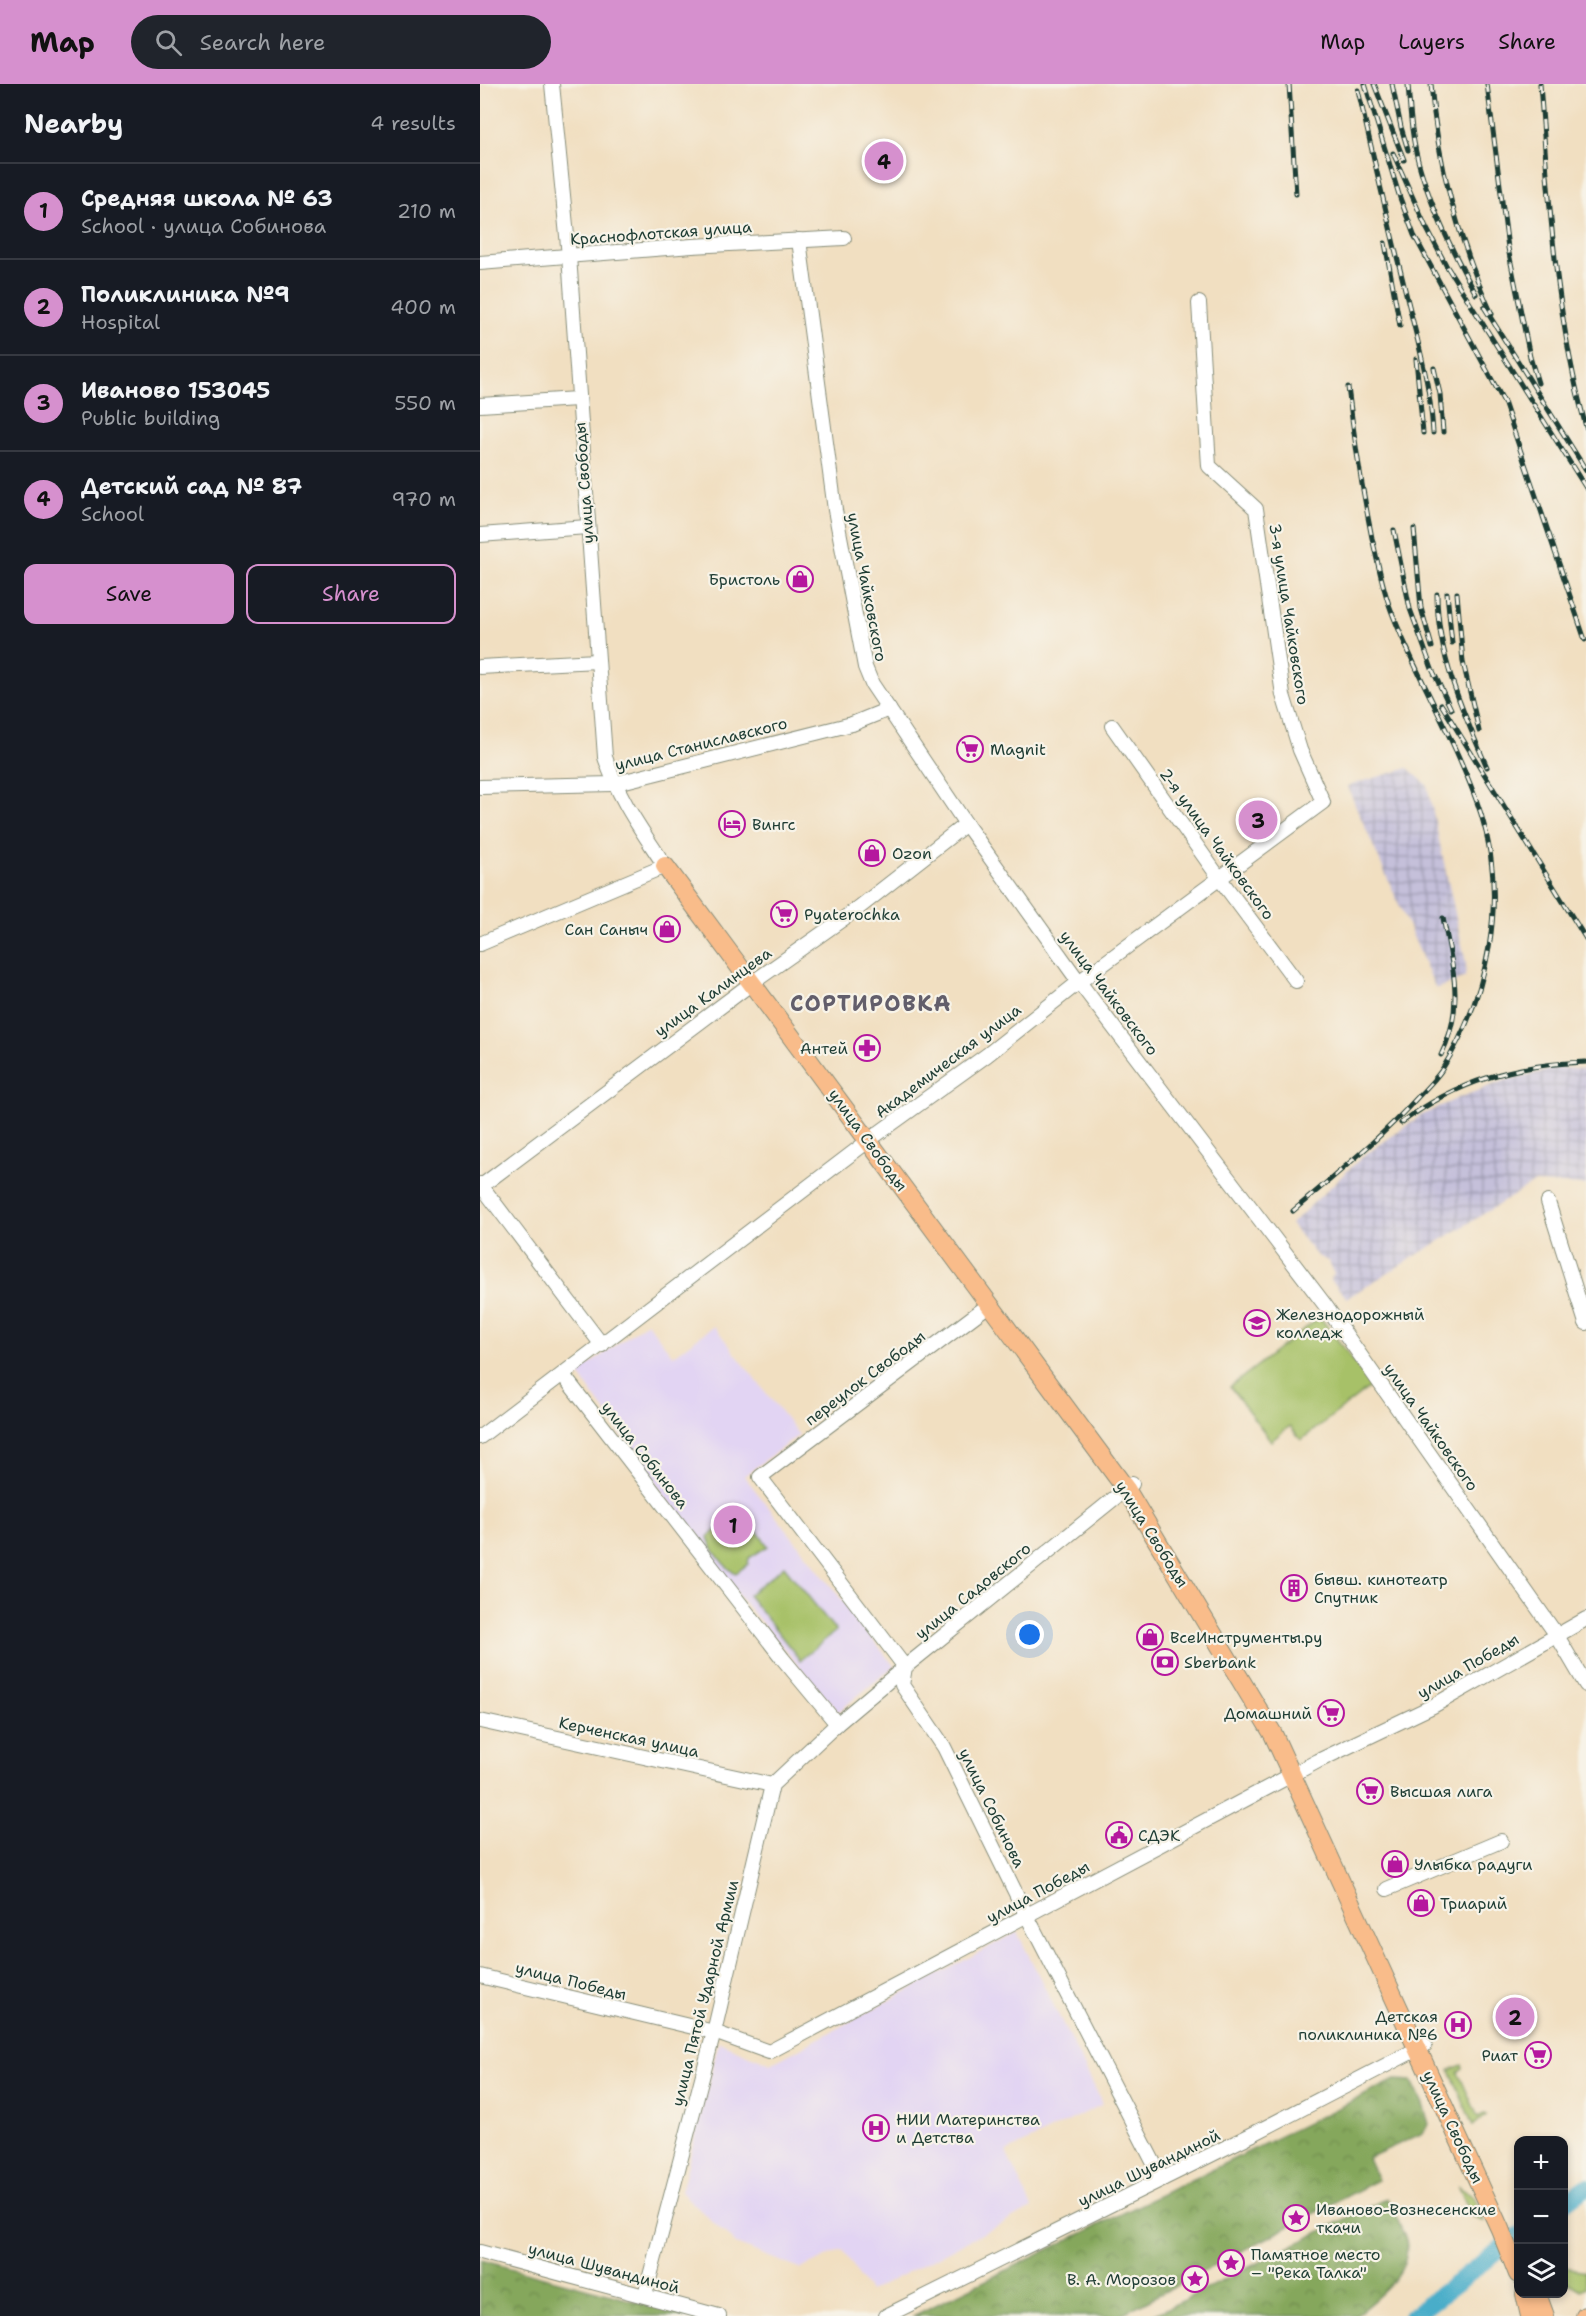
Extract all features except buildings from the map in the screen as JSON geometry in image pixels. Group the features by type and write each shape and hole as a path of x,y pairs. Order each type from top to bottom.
{"main road":[{"name":"улица Свободы","path":"665,866 755,981 1129,1487 1280,1729 1296,1773 1504,2227 1514,2255"},
{"name":"улица Свободы","path":"872,1138 990,1304 1129,1487"},
{"path":"1526,2298 1530,2316"},
{"path":"1538,2298 1545,2316"}],"street":[{"name":"улица Свободы","path":"552,84 568,256 605,758 613,784 622,801 665,866"},
{"name":"Краснофлотская улица","path":"480,263 692,246 844,238"},
{"name":"улица Чайковского","path":"800,240 835,510 865,667 872,684 966,824 1079,982 1325,1305 1556,1634 1586,1686"},
{"name":"3-я улица Чайковского","path":"1200,303 1209,466 1256,509 1283,695 1300,750 1323,802"},
{"path":"480,405 578,399"},
{"path":"480,535 587,527"},
{"path":"480,667 597,661"},
{"name":"улица Станиславского","path":"480,787 613,784 852,724 890,709"},
{"name":"2-я улица Чайковского","path":"1112,726 1220,879 1296,981"},
{"name":"Академическая улица","path":"480,1437 872,1138 987,1055 1079,982 1323,802"},
{"name":"улица Калинцева","path":"480,1186 755,981 857,909 966,824"},
{"path":"480,944 665,866"},
{"path":"480,1186 602,1345"},
{"path":"1548,1202 1586,1323"},
{"name":"переулок Свободы","path":"760,1477 990,1304"},
{"name":"улица Собинова","path":"563,1375 769,1641 837,1724"},
{"name":"улица Собинова","path":"760,1477 905,1667 902,1685 944,1747 1027,1916 1162,2180"},
{"name":"улица Садовского","path":"837,1724 1129,1487"},
{"name":"улица Победы","path":"480,1976 714,2032 769,2052 1296,1773 1433,1706 1586,1619"},
{"name":"Керченская улица","path":"480,1721 772,1785"},
{"path":"772,1785 837,1724"},
{"name":"улица Пятой Ударной Армии","path":"645,2295 714,2032 772,1785"},
{"path":"1388,1889 1501,1841"},
{"name":"улица Шувандиной","path":"886,2316 1162,2180 1421,2047"},
{"name":"улица Шувандиной","path":"480,2252 718,2316"}],"shaded area":[{"path":"1408,768 1427,785 1466,963 1465,977 1436,989 1347,786"},
{"path":"1558,1068 1586,1069 1586,1185 1534,1183 1347,1298 1330,1279 1334,1274 1328,1261 1317,1256 1291,1224 1361,1158 1420,1116 1458,1098 1506,1080"},
{"path":"647,1322 673,1356 714,1326 799,1435 744,1476 894,1666 838,1712 719,1573 578,1373"},
{"name":"НИИ Материнства и Детства","path":"1017,1932 1103,2104 1006,2152 1032,2208 869,2292 842,2250 800,2269 736,2244 681,2192 719,2042 771,2064"}],"green space":[{"path":"1320,1317 1372,1385 1301,1440 1290,1426 1271,1441 1230,1387"},
{"path":"742,1510 768,1546 749,1558 748,1564 736,1573 719,1558 708,1537 721,1527 726,1528 723,1524"},
{"path":"784,1566 836,1631 800,1660 748,1595"},
{"path":"1462,2065 1463,2068 1458,2072 1478,2117 1486,2115 1473,2126 1450,2070"},
{"path":"1395,2080 1412,2081 1429,2124 1421,2134 1368,2158 1378,2180 1118,2316 913,2316"},
{"path":"1459,2187 1474,2197 1484,2221 1471,2216"},
{"path":"1387,2198 1406,2241 1407,2253 1404,2264 1391,2284 1355,2316 1152,2316"},
{"path":"480,2260 690,2316 480,2316"},
{"path":"1568,2268 1586,2271 1586,2287 1581,2290 1568,2282"}],"waterway":[{"path":"1568,2200 1586,2187"},
{"path":"1413,2316 1514,2239"}],"railway":[{"path":"1289,84 1296,194"},
{"path":"1365,84 1400,198 1414,235 1504,402 1585,640"},
{"path":"1374,84 1404,160"},
{"path":"1392,84 1408,150"},
{"path":"1408,84 1413,139 1421,171 1445,234 1476,294"},
{"path":"1431,84 1438,143 1451,202 1469,259 1492,314"},
{"path":"1487,84 1508,248 1530,357 1538,383"},
{"path":"1540,84 1550,214 1560,300 1575,385 1586,427"},
{"path":"1358,90 1421,356 1429,393 1433,433"},
{"path":"1393,153 1426,227 1446,265 1586,488"},
{"path":"1385,243 1400,326"},
{"path":"1484,307 1586,470"},
{"path":"1416,359 1423,433"},
{"path":"1434,368 1440,394 1443,432"},
{"path":"1293,1211 1387,1129 1441,1071 1458,1042 1482,979 1493,913 1493,879 1489,846 1481,814 1461,762 1401,636 1385,592 1365,500 1348,387"},
{"path":"1414,529 1421,608 1432,647"},
{"path":"1394,530 1410,609 1432,669 1451,709"},
{"path":"1447,593 1452,643"},
{"path":"1457,593 1463,662 1479,731"},
{"path":"1437,594 1441,639 1446,661 1469,726 1487,767"},
{"path":"1441,704 1586,939"},
{"path":"1441,1055 1453,1020 1455,1003 1453,970 1443,918"},
{"path":"1401,1123 1444,1096 1488,1077 1535,1066 1586,1062"}],"place":[{"name":"Детский сад № 87","path":"884,161"},
{"name":"Бристоль","path":"800,579"},
{"name":"Magnit","path":"970,749"},
{"name":"Иваново 153045","path":"1258,820"},
{"name":"Вингс","path":"732,824"},
{"name":"Ozon","path":"872,853"},
{"name":"Pyaterochka","path":"784,914"},
{"name":"Сан Саныч","path":"667,929"},
{"name":"Антей","path":"867,1048"},
{"name":"Железнодорожный колледж","path":"1257,1323"},
{"name":"Средняя школа № 63","path":"733,1525"},
{"name":"бывш. кинотеатр Спутник","path":"1294,1588"},
{"name":"ВсеИнструменты.ру","path":"1150,1637"},
{"name":"Sberbank","path":"1165,1662"},
{"name":"Домашний","path":"1331,1713"},
{"name":"Высшая лига","path":"1370,1791"},
{"name":"СДЭК","path":"1119,1835"},
{"name":"Улыбка радуги","path":"1395,1864"},
{"name":"Триарий","path":"1421,1903"},
{"name":"Поликлиника №9","path":"1515,2017"},
{"name":"Детская поликлиника №6","path":"1458,2025"},
{"name":"Риат","path":"1538,2055"},
{"name":"НИИ Материнства и Детства","path":"876,2128"},
{"name":"Иваново-Вознесенские ткачи","path":"1296,2218"},
{"name":"Памятное место – \"Река Талка\"","path":"1231,2263"},
{"name":"В. А. Морозов","path":"1195,2279"}],"district":[{"name":"СОРТИРОВКА","path":"871,1003"}]}
